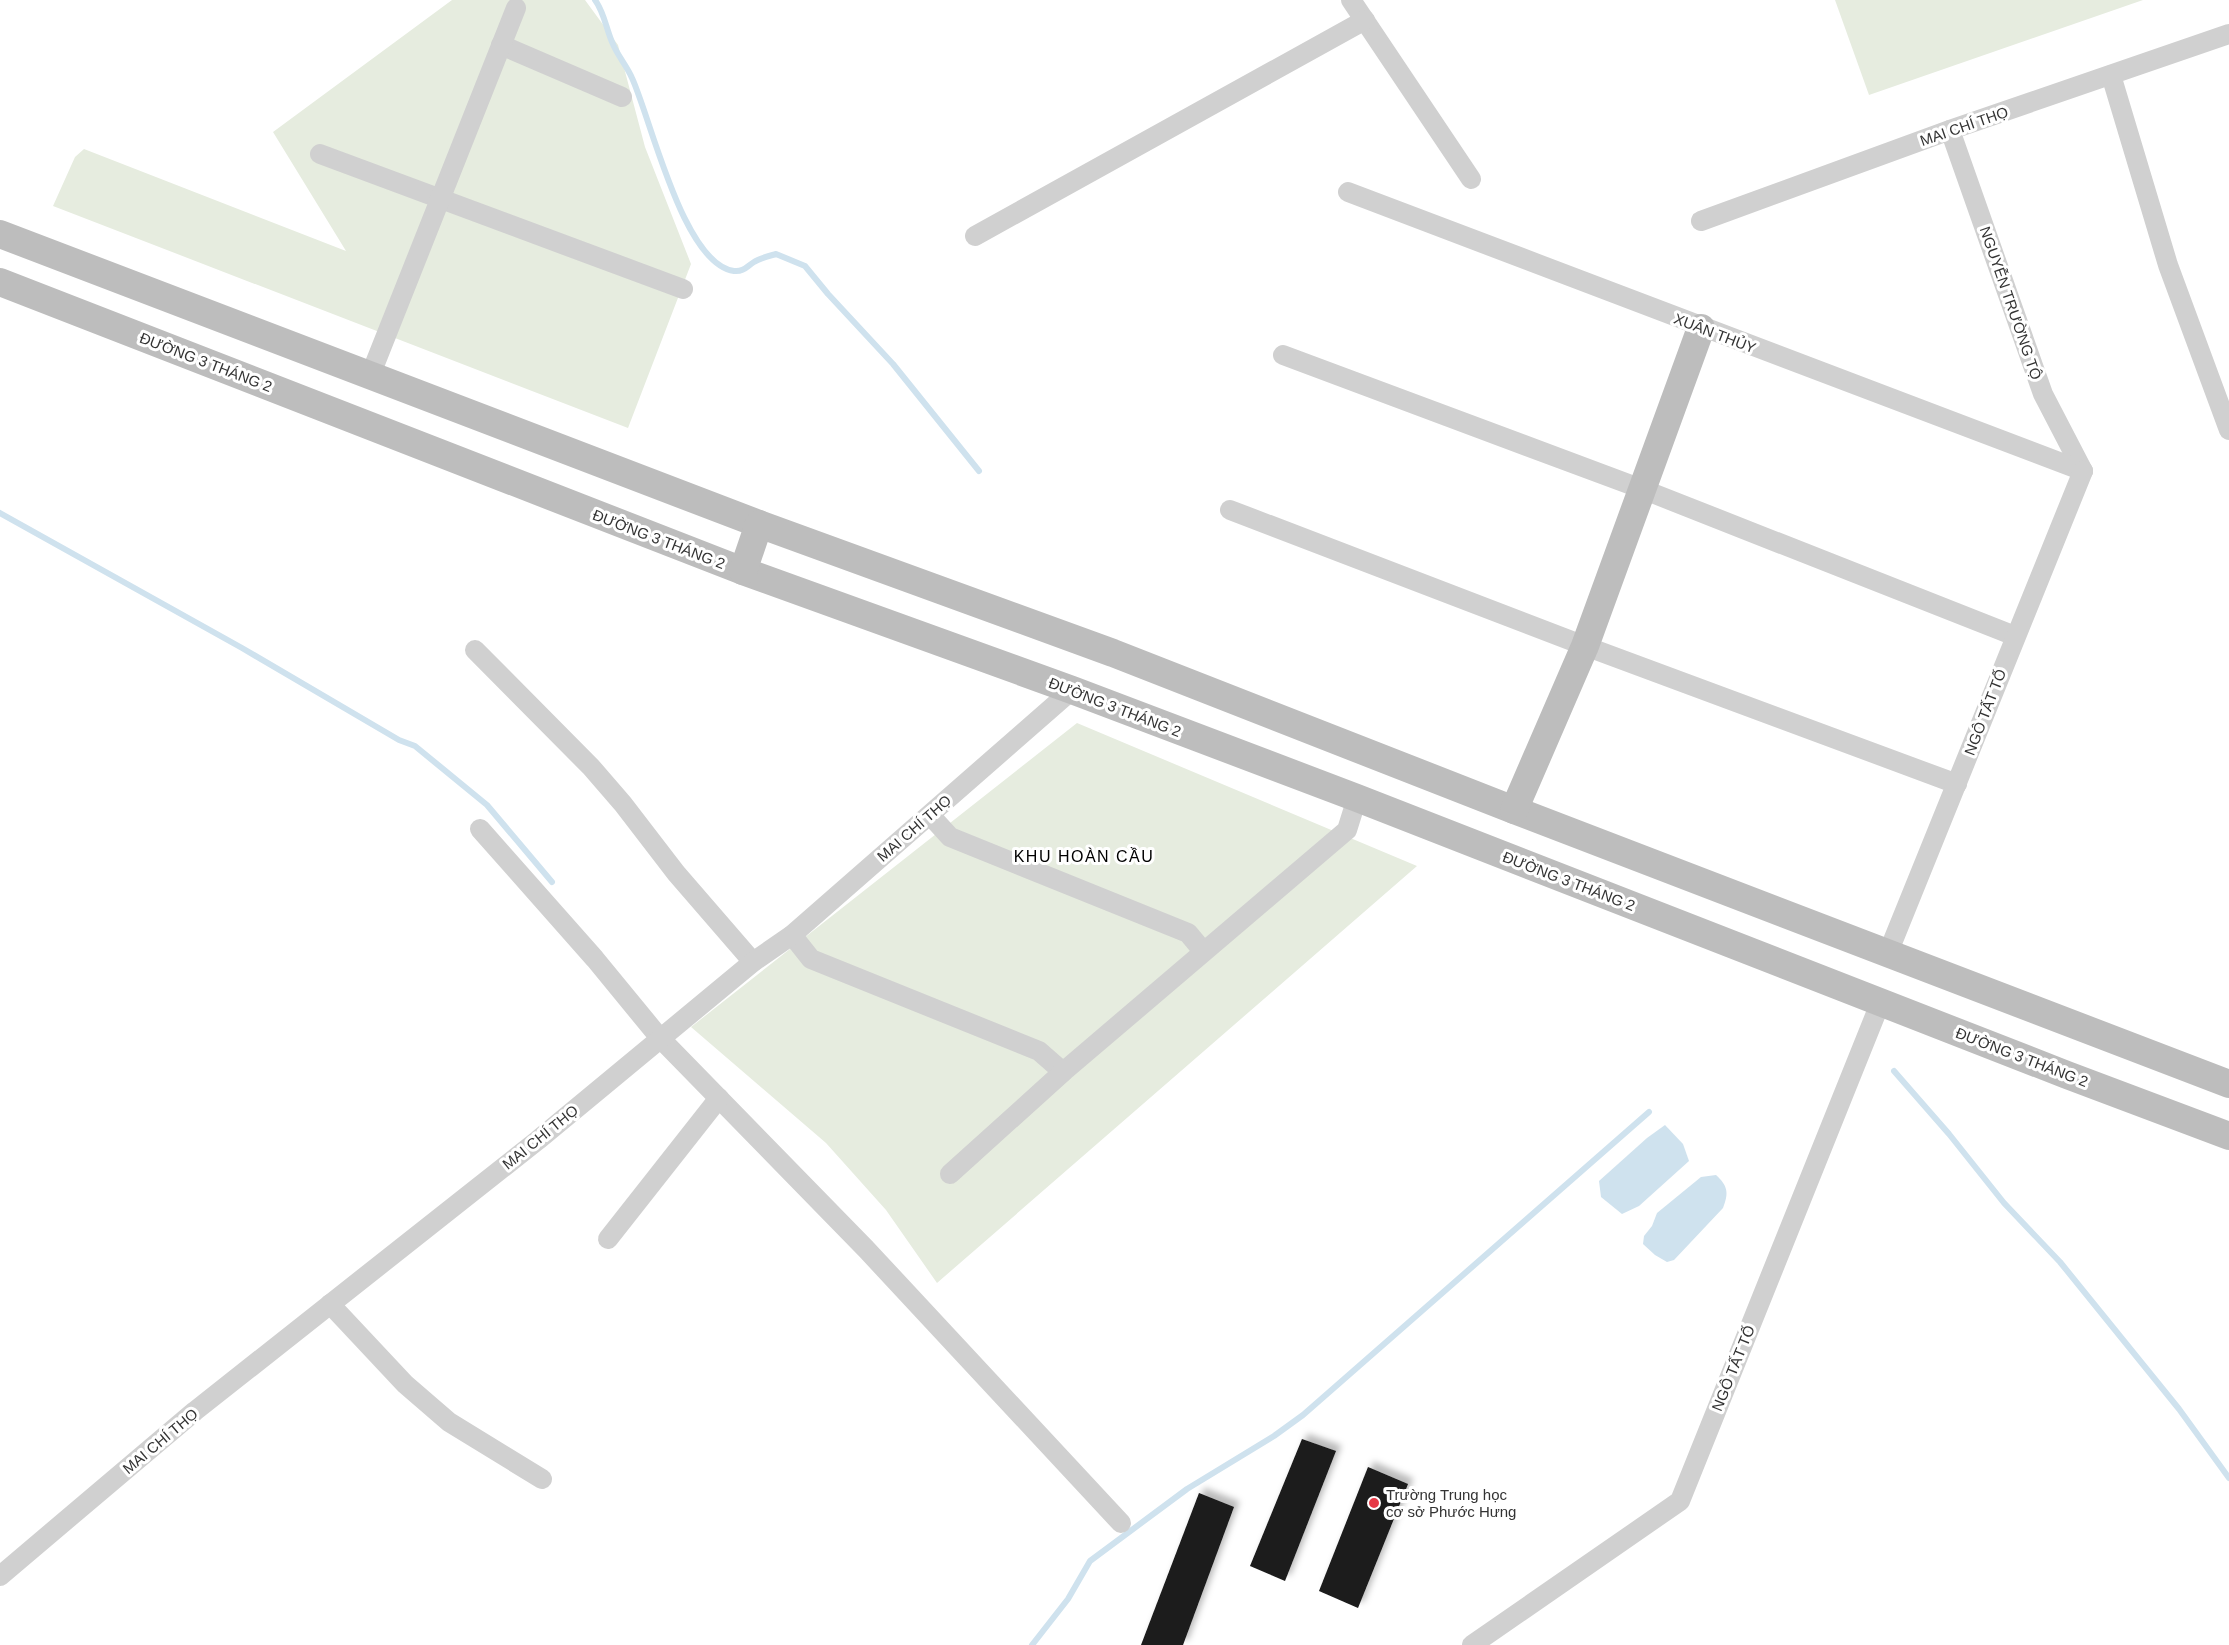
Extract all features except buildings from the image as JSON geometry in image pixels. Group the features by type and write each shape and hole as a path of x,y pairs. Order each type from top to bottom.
{"main road":[{"path":"0,234 759,524 1113,653 1514,810 2229,1084"},
{"name":"ĐƯỜNG 3 THÁNG 2","path":"0,282 743,571 1072,690 1357,798 2229,1136"},
{"path":"1514,810 1585,646 1701,328"},
{"path":"743,571 759,524"}],"street":[{"path":"1351,0 1472,179"},
{"path":"370,376 516,8"},
{"path":"975,236 1365,20"},
{"name":"MAI CHÍ THỌ","path":"1701,221 1950,130 2229,34"},
{"path":"501,45 622,97"},
{"path":"2111,75 2168,265 2229,430"},
{"name":"NGUYỄN TRƯỜNG TỘ","path":"1950,130 2043,394 2083,471"},
{"path":"320,154 683,289"},
{"name":"XUÂN THỦY","path":"1348,192 1701,328 2083,471"},
{"path":"1283,355 1642,489 2015,636"},
{"name":"NGÔ TẤT TỐ","path":"1888,953 2083,471"},
{"path":"1230,510 1585,646 1957,784"},
{"path":"475,650 591,767 623,804 676,873 753,962"},
{"name":"MAI CHÍ THỌ","path":"0,1576 195,1411 538,1140 753,962 792,935 1072,690"},
{"path":"950,1174 1063,1072 1347,830 1357,798"},
{"path":"930,815 950,837 1188,933 1203,951"},
{"path":"480,829 660,1037 866,1250 1121,1523"},
{"path":"792,935 811,959 1039,1051 1063,1072"},
{"name":"NGÔ TẤT TỐ","path":"1472,1645 1680,1501 1881,1001"},
{"path":"608,1239 719,1098"},
{"path":"330,1304 405,1384 449,1422 542,1479"}],"shaded area":[{"path":"452,0 585,0 618,45 645,147 691,264 628,428 53,206 75,157 84,149 346,251 273,132"},
{"path":"1835,0 2143,0 1869,95"},
{"path":"1077,723 1417,866 937,1283 886,1210 826,1143 691,1027"}],"water":[{"path":"1665,1125 1683,1144 1689,1161 1639,1206 1622,1214 1601,1197 1599,1181"},
{"path":"1716,1175 1726,1190 1723,1208 1674,1260 1667,1262 1655,1255 1643,1244 1644,1236 1652,1226 1657,1213 1701,1177"}],"waterway":[{"path":"595,0 614,47 632,78 684,218 699,244 716,262 734,271 743,270 759,259 776,254 805,266 893,364 979,471"},
{"path":"0,513 242,648 399,740 415,746 487,805 552,882"},
{"path":"1894,1071 1949,1134 2004,1203 2060,1262 2179,1409 2229,1478"},
{"path":"1032,1645 1068,1599 1090,1561 1187,1489 1274,1436 1303,1415 1649,1112"}],"place":[{"name":"Trường Trung học cơ sở Phước Hưng","path":"1374,1503"}],"district":[{"name":"KHU HOÀN CẦU","path":"1084,856"}]}
